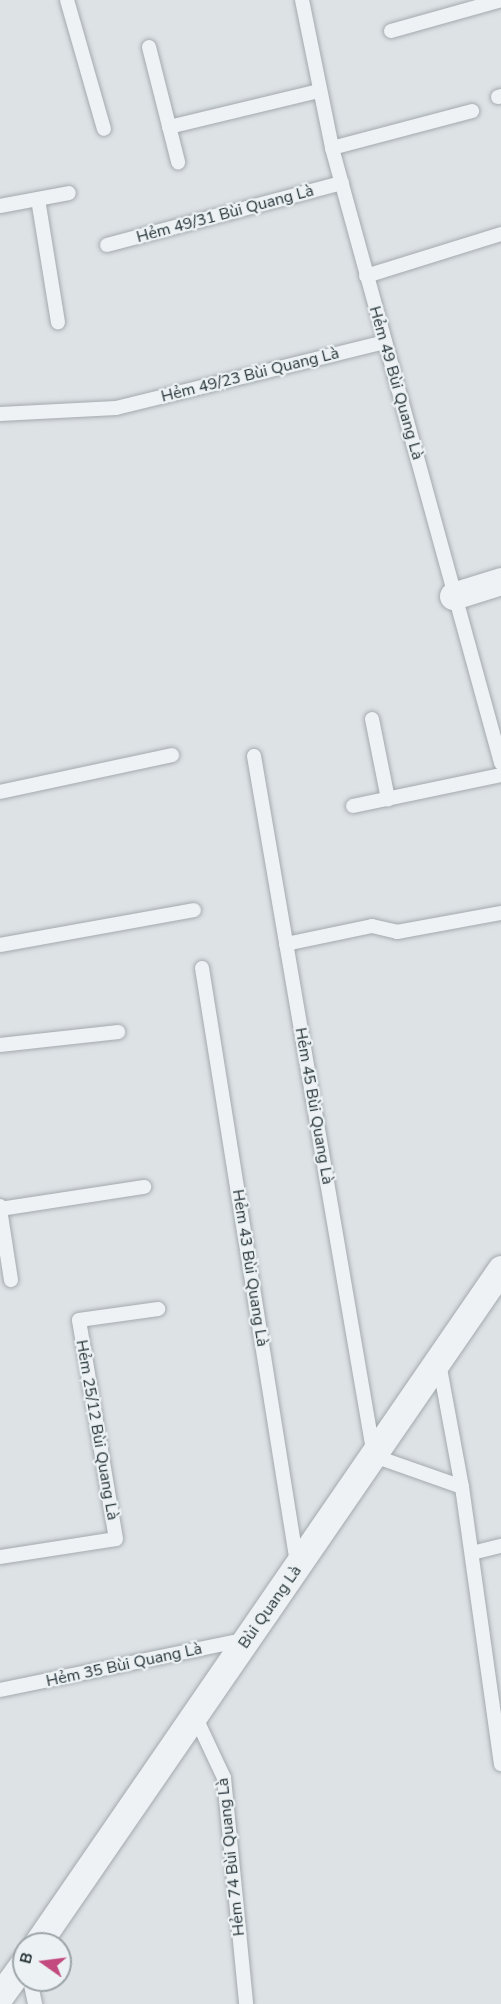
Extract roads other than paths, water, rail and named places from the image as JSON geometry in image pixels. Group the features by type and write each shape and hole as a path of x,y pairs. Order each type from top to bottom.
{"street":[{"path":"453,596 501,581"},
{"name":"Bùi Quang Là","path":"45,1932 298,1568 501,1269"},
{"path":"0,1996 12,1980"}],"lane":[{"path":"67,0 104,129"},
{"name":"Hẻm 49 Bùi Quang Là","path":"302,0 332,148 453,596 501,764"},
{"path":"391,31 455,7 501,0"},
{"path":"149,47 178,162"},
{"path":"169,128 319,91"},
{"path":"332,148 472,111"},
{"name":"Hẻm 49/31 Bùi Quang Là","path":"107,245 342,183"},
{"path":"0,206 69,193"},
{"path":"38,199 58,322"},
{"path":"366,276 501,234"},
{"name":"Hẻm 49/23 Bùi Quang Là","path":"0,414 116,408 385,342"},
{"path":"372,719 388,799"},
{"path":"0,792 172,755"},
{"name":"Hẻm 45 Bùi Quang Là","path":"254,756 374,1456"},
{"path":"352,806 501,775"},
{"path":"0,945 194,910"},
{"path":"286,944 372,926 397,932 501,913"},
{"name":"Hẻm 43 Bùi Quang Là","path":"202,968 298,1568"},
{"path":"0,1045 118,1032"},
{"path":"11,1280 0,1208 144,1187"},
{"name":"Hẻm 25/12 Bùi Quang Là","path":"0,1557 116,1539 79,1320 158,1309"},
{"path":"438,1361 495,1676 501,1762"},
{"path":"374,1456 462,1487"},
{"path":"472,1553 501,1545"},
{"name":"Hẻm 35 Bùi Quang Là","path":"0,1690 248,1639"},
{"name":"Hẻm 74 Bùi Quang Là","path":"195,1716 224,1778 246,2004"}]}
